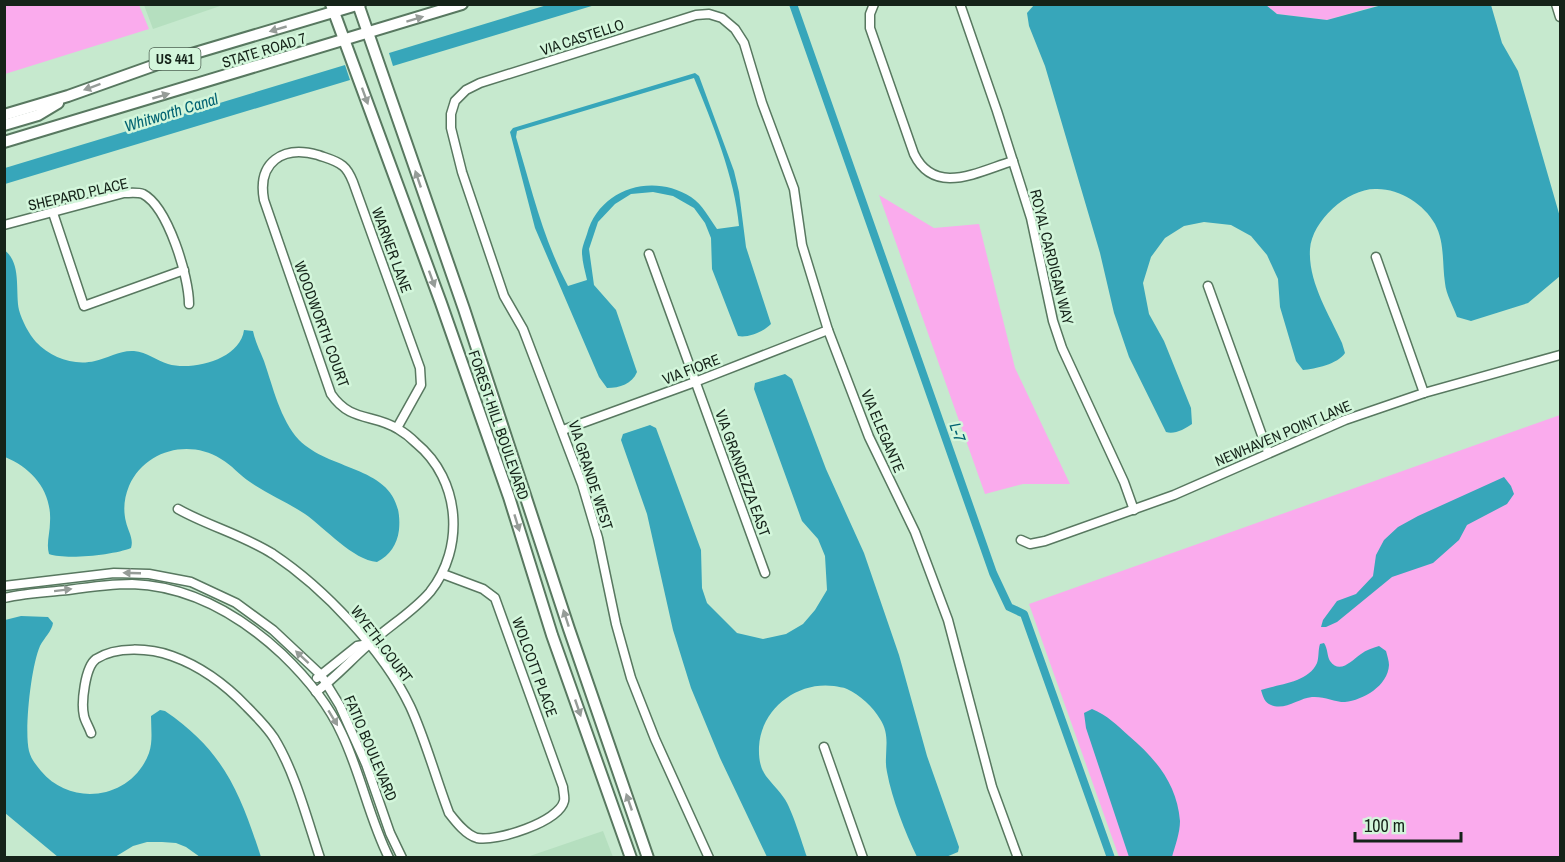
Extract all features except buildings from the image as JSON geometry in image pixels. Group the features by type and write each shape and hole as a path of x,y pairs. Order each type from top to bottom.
{"main road":[{"name":"STATE ROAD 7","path":"4,142 346,41 462,4"},
{"name":"STATE ROAD 7","path":"4,115 333,8 358,5"},
{"name":"FOREST HILL BOULEVARD","path":"358,5 464,309 648,858"},
{"name":"FOREST HILL BOULEVARD","path":"333,8 498,465 552,635 631,858"},
{"path":"4,125 38,115 68,96"}],"street":[{"path":"874,4 870,14 870,28 914,154 922,168 936,177 952,179 1013,161"},
{"name":"ROYAL CARDIGAN WAY","path":"960,4 1031,218 1053,321 1062,348 1124,482 1134,510"},
{"path":"1556,4 1560,17"},
{"name":"VIA CASTELLO","path":"455,102 466,90 480,83 696,15 709,14 722,18"},
{"name":"VIA ELEGANTE","path":"722,18 735,29 744,44 762,103 794,189 802,245 828,330 869,437 915,532 948,620 992,787 1014,857"},
{"name":"VIA GRANDE WEST","path":"455,102 451,114 451,128 462,172 504,296 523,329 582,484 598,538 616,624 632,678 655,739 708,858"},
{"name":"WARNER LANE","path":"264,173 275,159 297,151 331,159 344,167 354,182 420,368 421,385 397,428"},
{"name":"WOODWORTH COURT","path":"264,173 261,186 264,200 331,394 339,405 350,413 397,428 419,445 434,462 445,483 452,504 454,528 451,553 443,574 429,594 316,692"},
{"name":"SHEPARD PLACE","path":"4,225 124,193 141,193 154,202 162,214 184,270 189,288 189,304"},
{"path":"53,213 84,306 184,270"},
{"name":"VIA GRANDEZZA EAST","path":"649,254 765,573"},
{"path":"1376,257 1424,393"},
{"path":"1208,286 1268,452"},
{"name":"VIA FIORE","path":"562,430 695,382 828,330"},
{"name":"NEWHAVEN POINT LANE","path":"1021,540 1037,544 1174,495 1345,420 1424,393 1560,355"},
{"name":"WYETH COURT","path":"178,508 272,554 329,599 352,622 391,673 410,706 448,813 460,827 476,838 493,838 541,823 555,813 564,802"},
{"name":"FATIO BOULEVARD","path":"4,586 114,573 149,574 191,582 236,603 273,630 321,675 327,684 340,706 366,764 390,832 402,858"},
{"name":"WOLCOTT PLACE","path":"443,574 483,589 495,598 563,787 564,802"},
{"name":"FATIO BOULEVARD","path":"4,598 112,585 156,587 185,593 225,611 272,645 311,684 342,734 389,858"},
{"name":"WOODWORTH COURT","path":"311,684 357,646 369,644"},
{"path":"91,733 84,715 86,676 95,660 117,651 144,651 170,655 202,670 246,706 274,737 288,766 320,858"},
{"path":"824,747 863,858"}],"shaded area":[{"path":"5,4 139,5 149,29 5,74"},
{"path":"144,4 223,5 153,29"},
{"path":"1375,4 1376,6 1327,20 1277,14 1266,5"},
{"path":"879,195 934,228 979,224 1015,368 1070,484 1023,484 985,494"},
{"path":"1560,415 1560,857 1119,857 1029,604"},
{"path":"603,831 613,857 527,857 597,833"}],"water":[{"path":"547,5 595,5 393,66 389,53"},
{"path":"1034,5 1266,5 1277,14 1327,20 1382,5 1491,5 1502,43 1518,71 1560,217 1560,276 1528,303 1471,321 1457,317 1446,287 1440,238 1430,217 1418,204 1393,191 1375,189 1353,194 1333,208 1324,218 1312,238 1310,249 1312,274 1316,286 1345,353 1332,363 1303,370 1296,361 1280,307 1278,279 1267,255 1251,236 1231,225 1204,222 1184,226 1165,238 1151,257 1143,283 1149,314 1164,341 1191,408 1192,424 1183,430 1166,432 1129,357 1114,313 1100,253 1045,66 1029,26 1027,13"},
{"path":"345,65 350,80 5,184 5,168"},
{"path":"695,73 699,76 734,171 746,247 771,324 755,334 738,336 712,269 711,238 705,223 694,208 673,196 653,192 631,194 615,204 598,222 589,249 594,285 616,310 637,372 632,380 625,384 607,388 599,377 535,228 510,132 513,128","holes":["694,78 728,170 739,226 717,229 695,200 676,190 660,186 629,189 615,196 593,218 582,250 587,280 568,286 551,250 538,213 516,137 517,131"]},
{"path":"4,250 10,255 16,270 19,310 26,327 42,348 63,359 87,362 134,351 168,364 189,366 214,361 225,356 241,340 244,330 253,331 282,413 292,432 313,451 364,473 391,493 398,509 399,530 392,549 377,562 358,556 305,514 246,479 221,459 209,453 182,449 157,456 136,474 129,486 124,508 131,548 90,556 67,557 49,554 50,511 44,491 24,467 5,457"},
{"path":"785,374 792,379 826,469 864,553 899,655 927,756 959,847 958,852 946,857 917,857 892,793 886,765 886,732 877,715 861,698 847,689 820,686 807,688 783,700 766,721 761,733 759,757 763,771 787,803 807,857 767,857 720,758 691,688 673,630 647,514 621,440 623,434 650,425 656,428 701,550 702,588 707,603 737,633 763,639 786,634 803,624 827,590 825,556 818,539 802,521 754,389 755,383"},
{"path":"1504,477 1514,494 1507,504 1467,525 1459,540 1433,563 1392,577 1337,622 1321,627 1323,620 1337,601 1356,594 1373,576 1376,555 1384,540 1398,527"},
{"path":"21,616 48,617 53,623 37,655 28,714 29,751 41,771 54,783 84,794 116,789 141,768 150,748 151,716 160,710 165,711 185,726 216,758 237,793 261,857 200,857 176,843 147,842 133,846 115,857 58,857 5,813 5,620"},
{"path":"1324,643 1330,661 1338,667 1346,665 1365,651 1379,646 1386,651 1389,662 1388,673 1373,691 1352,701 1341,702 1312,697 1281,706 1267,703 1261,690 1292,682 1307,675 1317,663 1320,644"},
{"path":"1092,709 1112,721 1139,745 1164,773 1170,784 1175,795 1180,821 1172,857 1129,857 1086,728 1084,713"}],"waterway":[{"name":"L-7","path":"793,4 993,573 1009,607 1024,614 1111,858"}],"water label":[{"name":"Whitworth Canal","path":"171,112"}]}
